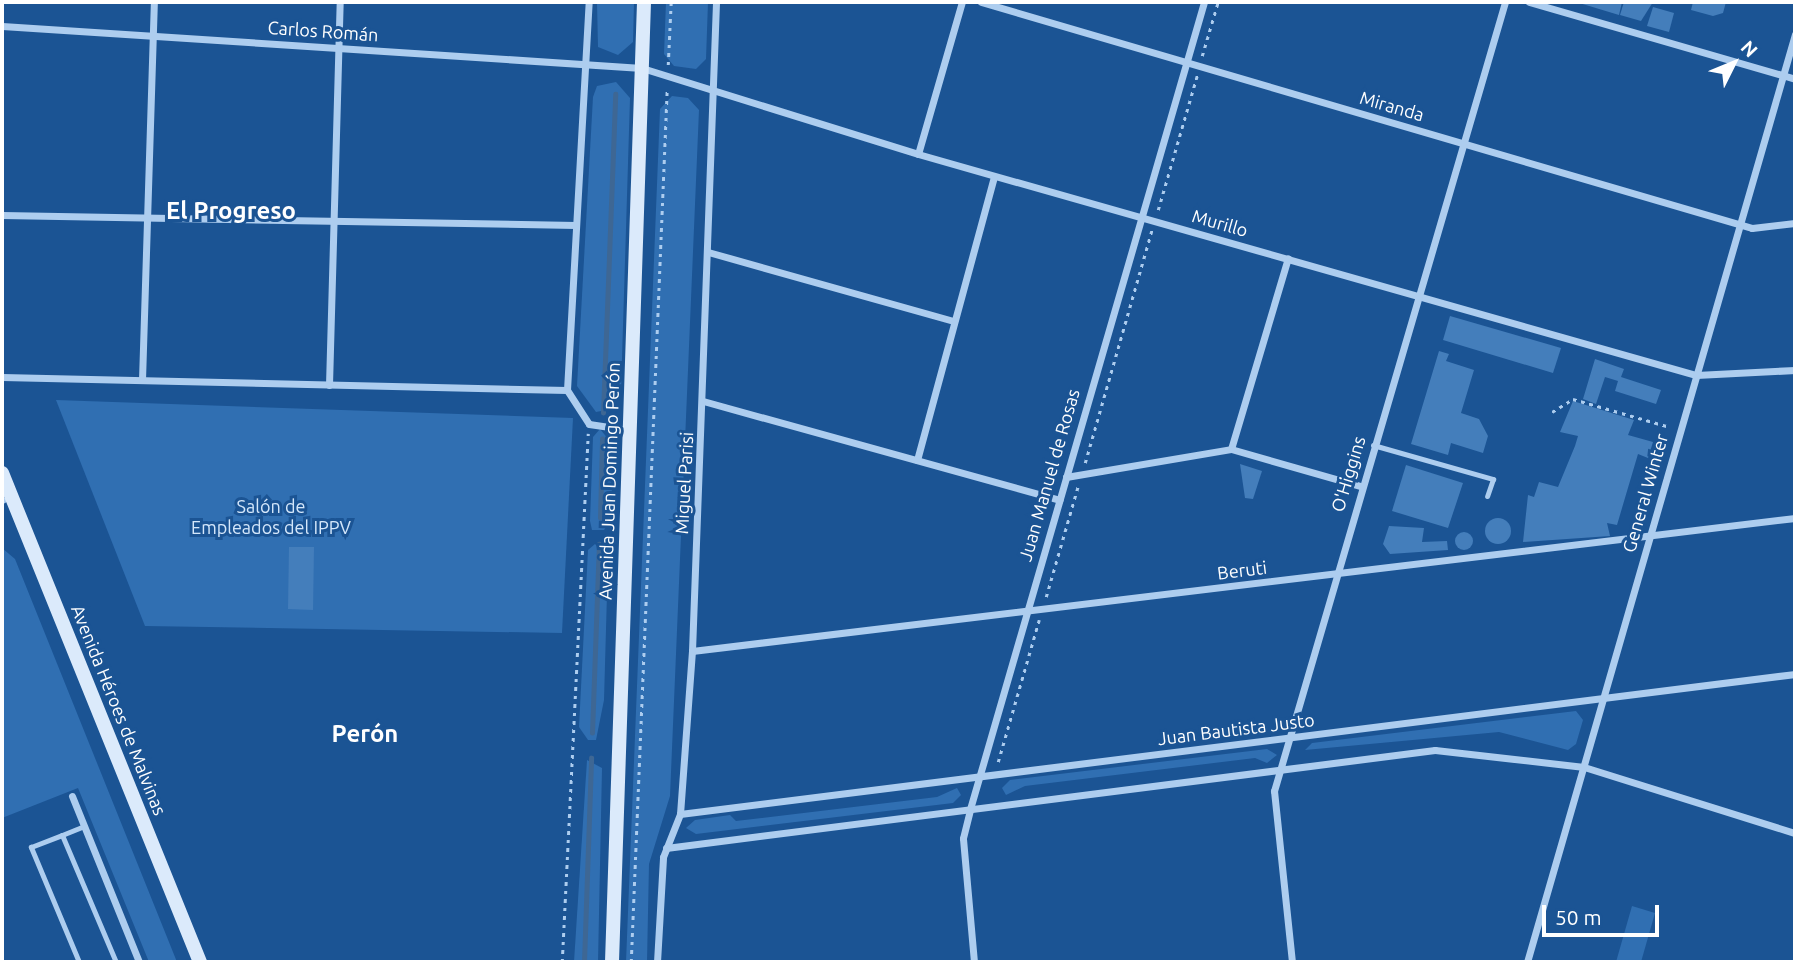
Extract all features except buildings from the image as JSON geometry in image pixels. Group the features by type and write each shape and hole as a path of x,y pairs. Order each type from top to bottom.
{"main road":[{"name":"Avenida Juan Domingo Perón","path":"612,962 644,2"},
{"name":"Avenida Héroes de Malvinas","path":"2,473 7,499 200,962"}],"street":[{"path":"142,380 154,2"},
{"path":"329,385 340,2"},
{"path":"589,2 567,390 589,424 630,430"},
{"name":"Miguel Parisi","path":"657,962 666,848 680,814 692,651 716,2"},
{"path":"918,154 962,2"},
{"name":"Miranda","path":"981,2 1741,225 1795,223"},
{"name":"Juan Manuel de Rosas","path":"974,962 963,838 978,775 1204,2"},
{"name":"O'Higgins","path":"1292,962 1274,791 1360,486 1505,2"},
{"path":"1529,2 1795,79"},
{"name":"Carlos Román","path":"2,26 642,68"},
{"name":"General Winter","path":"1527,962 1584,767 1601,698 1795,34"},
{"name":"Murillo","path":"642,68 713,93 918,154 1696,375 1795,370"},
{"path":"917,460 995,176"},
{"path":"2,215 576,225"},
{"path":"708,251 954,321"},
{"path":"1231,450 1287,258"},
{"path":"2,377 567,390"},
{"path":"703,401 1059,500"},
{"path":"1066,477 1231,450 1360,486"},
{"name":"Beruti","path":"692,651 1042,611 1795,518"},
{"name":"Juan Bautista Justo","path":"680,814 1795,674"},
{"path":"666,848 1434,750 1584,767 1795,833"},
{"path":"72,796 139,962"}],"lane":[{"path":"1373,446 1493,479 1487,496"},
{"path":"79,962 31,848 84,826"},
{"path":"62,835 116,962"}],"path":[{"path":"631,962 671,2"},
{"path":"995,773 1218,2"},
{"path":"1552,412 1573,399 1680,430"},
{"path":"562,962 589,424"}],"green space":[{"path":"597,2 634,2 633,42 618,55 598,47"},
{"path":"666,2 708,2 706,59 696,69 674,66 664,54"},
{"path":"616,82 630,98 621,391 612,409 596,412 577,386 593,97 597,86"},
{"path":"672,96 688,98 699,110 670,796 649,864 647,962 626,962 660,109"},
{"name":"Salón de Empleados del IPPV","path":"56,400 573,418 562,633 145,626"},
{"path":"600,429 613,445 611,520 604,530 592,530 593,437"},
{"path":"595,544 608,558 604,700 596,740 588,740 579,727 588,550"},
{"path":"2,548 15,559 177,962 149,962 78,788 2,818"},
{"path":"1576,711 1583,720 1576,744 1568,750 1499,732 1305,750 1312,743"},
{"path":"1267,749 1277,755 1267,763 1255,758 1025,786 1006,795 1002,788 1010,780"},
{"path":"587,760 602,768 598,962 574,962"},
{"path":"957,788 961,795 953,803 696,834 686,828 695,820 730,815 736,821 937,797"},
{"path":"1632,906 1655,913 1641,962 1616,962"}],"waterway":[{"path":"603,413 615,94"},
{"path":"600,518 602,439"},
{"path":"592,733 599,544"},
{"path":"584,962 591,758"}],"district":[{"name":"El Progreso","path":"231,211"},
{"name":"Perón","path":"365,734"}]}
